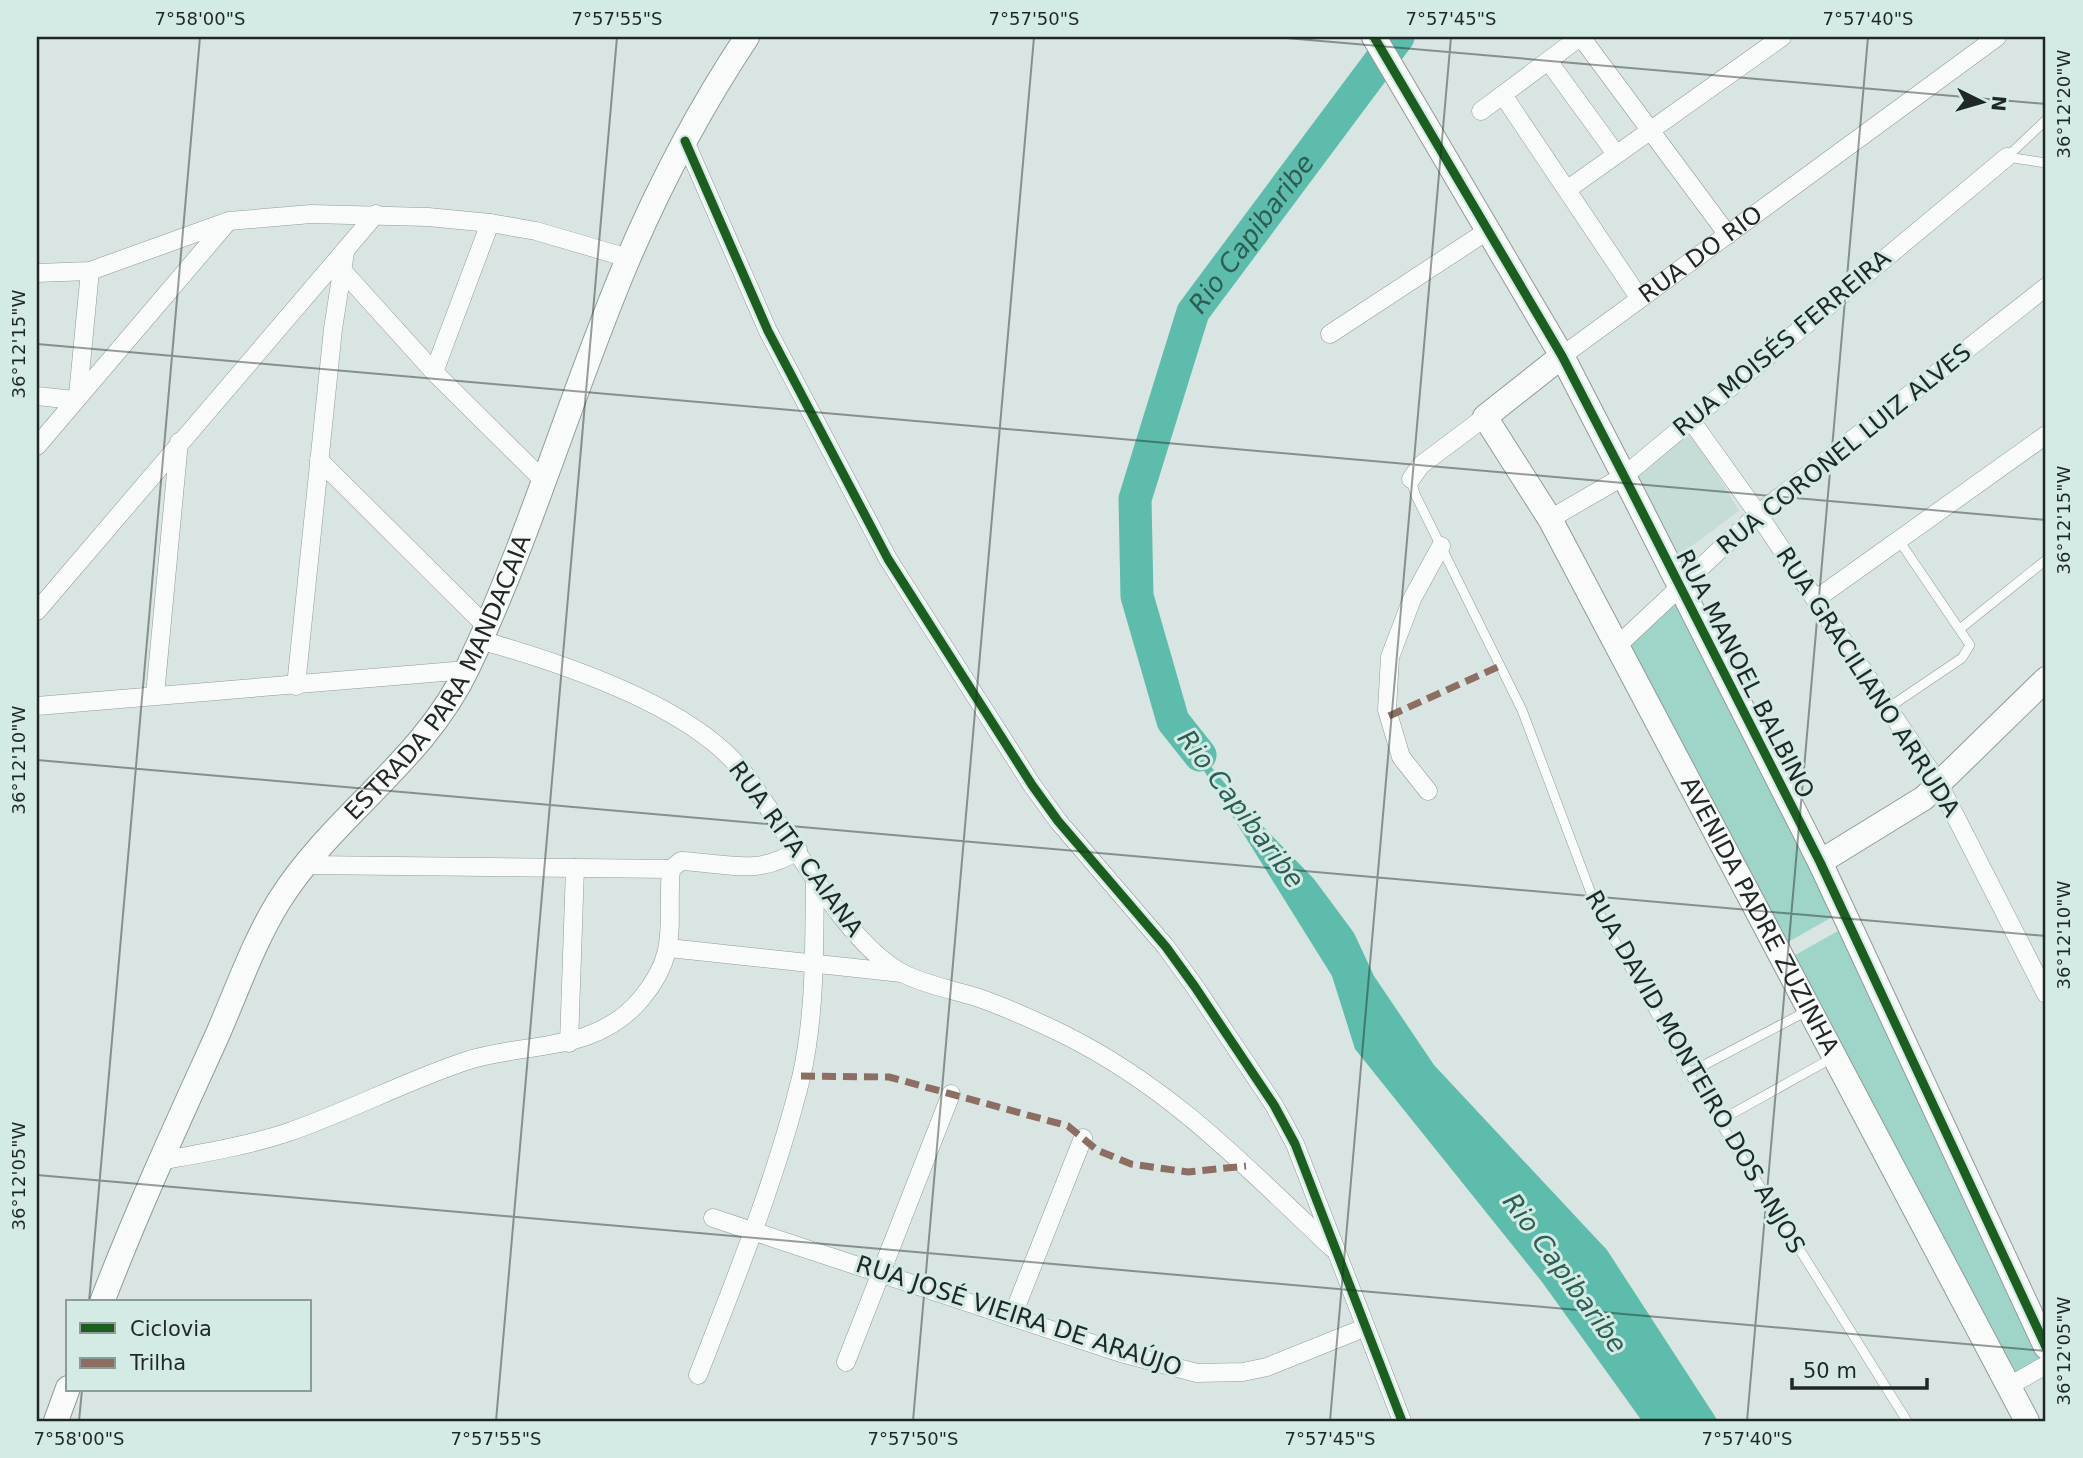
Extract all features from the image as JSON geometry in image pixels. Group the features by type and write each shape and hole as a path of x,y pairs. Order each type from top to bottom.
{"street":[{"name":"ESTRADA PARA MANDACAIA","path":"103,1300 160,1161 269,920 307,865 407,759 446,707 467,670 544,481 628,258 685,141 747,37"},
{"name":"RUA MANOEL BALBINO","path":"1374,37 1562,356 1624,476 1820,862 2046,1347"},
{"path":"1481,111 1580,37 1728,235"},
{"path":"1568,189 1782,37"},
{"name":"RUA DO RIO","path":"1411,479 1421,465 1562,356 1997,37"},
{"path":"1549,62 1616,155"},
{"path":"1503,95 1640,299"},
{"path":"685,141 768,331 888,559 1051,812 1166,947 1274,1105 1295,1144 1334,1251 1402,1421"},
{"name":"RUA MOISÉS FERREIRA","path":"1550,519 1624,476 2007,157"},
{"path":"37,273 90,271 229,221 265,216 376,214 489,223 536,232 628,258"},
{"path":"37,611 376,214"},
{"path":"37,446 229,221"},
{"path":"434,372 489,223"},
{"path":"1330,334 1487,231"},
{"path":"296,686 319,460 341,269 346,249"},
{"path":"341,269 434,372 544,481"},
{"path":"76,398 90,271"},
{"name":"RUA CORONEL LUIZ ALVES","path":"1617,646 1678,586 1758,514 2046,287"},
{"path":"37,396 76,398"},
{"name":"AVENIDA PADRE ZUZINHA","path":"1485,417 1550,519 2027,1421"},
{"name":"RUA GRACILIANO ARRUDA","path":"1690,419 1816,599 1939,784 2046,994"},
{"path":"1816,599 2046,435"},
{"path":"155,695 179,442"},
{"path":"319,460 483,633"},
{"path":"1428,791 1401,757 1387,710 1390,657 1412,599 1441,545"},
{"name":"RUA RITA CAIANA","path":"483,633 577,669 691,728 718,746 738,766 854,931 902,973 979,998 1034,1021 1066,1036 1166,1095 1200,1122 1334,1251"},
{"path":"37,706 467,670"},
{"path":"1820,862 1907,811 1939,784 2046,679"},
{"path":"160,1161 290,1131 467,1061 569,1043 617,1022 639,1001 665,963 669,948 671,869 676,862 744,869 785,859 798,850"},
{"path":"307,865 671,869"},
{"path":"569,1043 575,868"},
{"path":"698,1375 753,1233 801,1076 813,965 815,876"},
{"path":"669,948 902,973"},
{"path":"846,1362 951,1094"},
{"path":"1012,1317 1083,1139"},
{"name":"RUA JOSÉ VIEIRA DE ARAÚJO","path":"713,1218 1164,1365 1219,1375 1267,1367 1364,1328"},
{"path":"2009,1386 2046,1365"},
{"path":"56,1421 67,1392"}],"lane":[{"path":"2007,157 2046,120"},
{"path":"2007,157 2046,163"},
{"name":"RUA DAVID MONTEIRO DOS ANJOS","path":"1411,479 1522,710 1586,886 1689,1073 1907,1421"},
{"path":"1888,708 1967,653 1969,641 1898,538"},
{"path":"1961,628 2046,560"},
{"path":"1689,1073 1811,1009"},
{"path":"1719,1121 1835,1056"}],"shaded area":[{"path":"1690,429 1739,511 1679,555 1635,476"},
{"path":"1678,593 1839,913 1783,945 1621,647"},
{"path":"1845,927 2046,1357 2010,1379 1788,959"}],"water":[{"path":"1173,721 1248,811 1314,879 1354,933 1374,976 1434,1065 1607,1250 1718,1421 1642,1421 1542,1282 1355,1049 1332,976"}],"waterway":[{"name":"Rio Capibaribe","path":"1200,755 1173,721 1137,596 1135,499 1193,312 1398,37"}],"marked path":[{"path":"1389,716 1500,666"},
{"path":"801,1076 889,1077 1068,1126 1097,1150 1131,1164 1188,1172 1246,1166"}],"cycle path":[{"path":"1374,37 1562,356 1624,476 1820,862 2046,1347"},
{"path":"685,141 768,331 888,559 1032,785 1058,821 1166,947 1274,1105 1295,1144 1402,1421"}]}
